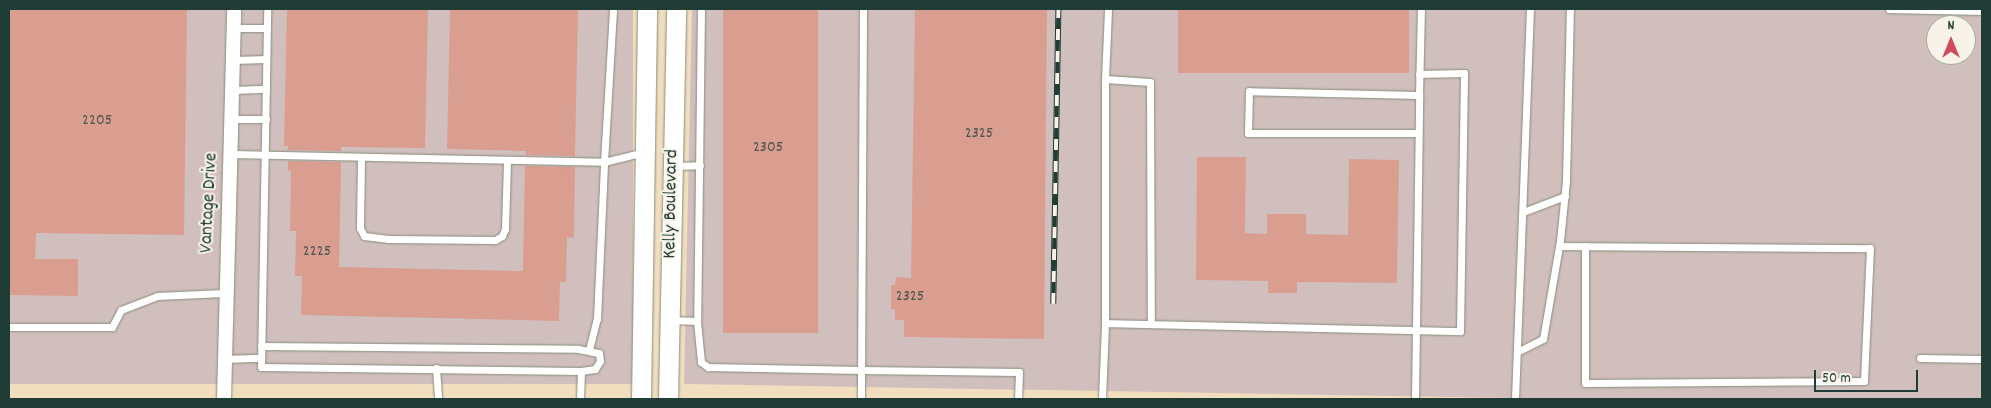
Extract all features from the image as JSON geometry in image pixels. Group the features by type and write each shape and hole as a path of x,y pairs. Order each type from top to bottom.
{"street":[{"name":"Vantage Drive","path":"224,399 224,293 232,154 234,9"},
{"name":"Kelly Boulevard","path":"641,399 647,9"},
{"name":"Kelly Boulevard","path":"668,399 676,9"},
{"path":"644,152 672,159"}],"lane":[{"path":"261,346 589,350 599,353 600,361 595,369 581,371 261,367 261,346 266,119 267,9"},
{"path":"589,350 596,319 613,9"},
{"path":"702,9 697,321 701,362 708,367 1019,372 1018,399"},
{"path":"861,399 863,9"},
{"path":"1102,399 1105,324 1105,79 1108,9"},
{"path":"1415,399 1420,9"},
{"path":"1515,399 1530,9"},
{"path":"1517,352 1543,339 1560,246 1565,196 1570,9"},
{"path":"1889,9 1982,11"},
{"path":"234,28 266,28"},
{"path":"234,60 266,59"},
{"path":"1105,324 1460,331 1464,73 1419,74"},
{"path":"1105,79 1150,82 1151,324"},
{"path":"233,90 266,89"},
{"path":"1418,134 1248,133 1249,91 1419,95"},
{"path":"232,119 266,119"},
{"path":"232,154 604,162 644,152"},
{"path":"361,157 360,228 364,236 389,239 495,240 502,236 505,229 507,160"},
{"path":"672,159 700,165"},
{"path":"1523,212 1565,196"},
{"path":"1560,246 1585,246 1870,248 1864,381 1585,383 1585,246"},
{"path":"9,327 112,327 121,310 157,296 224,293"},
{"path":"670,320 697,321"},
{"path":"224,359 261,358"},
{"path":"1920,358 1982,359"},
{"path":"436,368 438,399"},
{"path":"580,399 581,371"}],"shaded area":[{"path":"9,9 633,9 633,384 9,384"},
{"path":"692,9 1982,9 1982,399 1572,399 684,384"}],"building":[{"path":"9,9 187,9 184,235 36,233 35,259 78,259 78,296 9,295"},
{"path":"287,9 428,9 425,148 341,147 341,151 288,150 288,146 284,146"},
{"path":"450,9 578,9 575,156 526,155 526,151 447,149"},
{"path":"723,9 818,9 818,333 723,333"},
{"path":"915,9 1047,9 1044,339 904,337 904,320 895,320 895,309 891,309 891,285 895,285 896,277 911,278"},
{"path":"1178,9 1409,9 1409,73 1178,73"},
{"path":"1197,157 1246,157 1245,233 1267,234 1267,214 1306,214 1306,234 1348,235 1349,159 1399,160 1397,283 1297,282 1297,293 1268,293 1268,281 1196,280"},
{"path":"288,161 341,162 339,267 523,271 525,166 575,167 574,238 567,237 566,282 560,282 559,321 301,315 302,276 295,276 296,231 290,231 291,171 288,171"}],"railway":[{"path":"1053,304 1058,9"}]}
